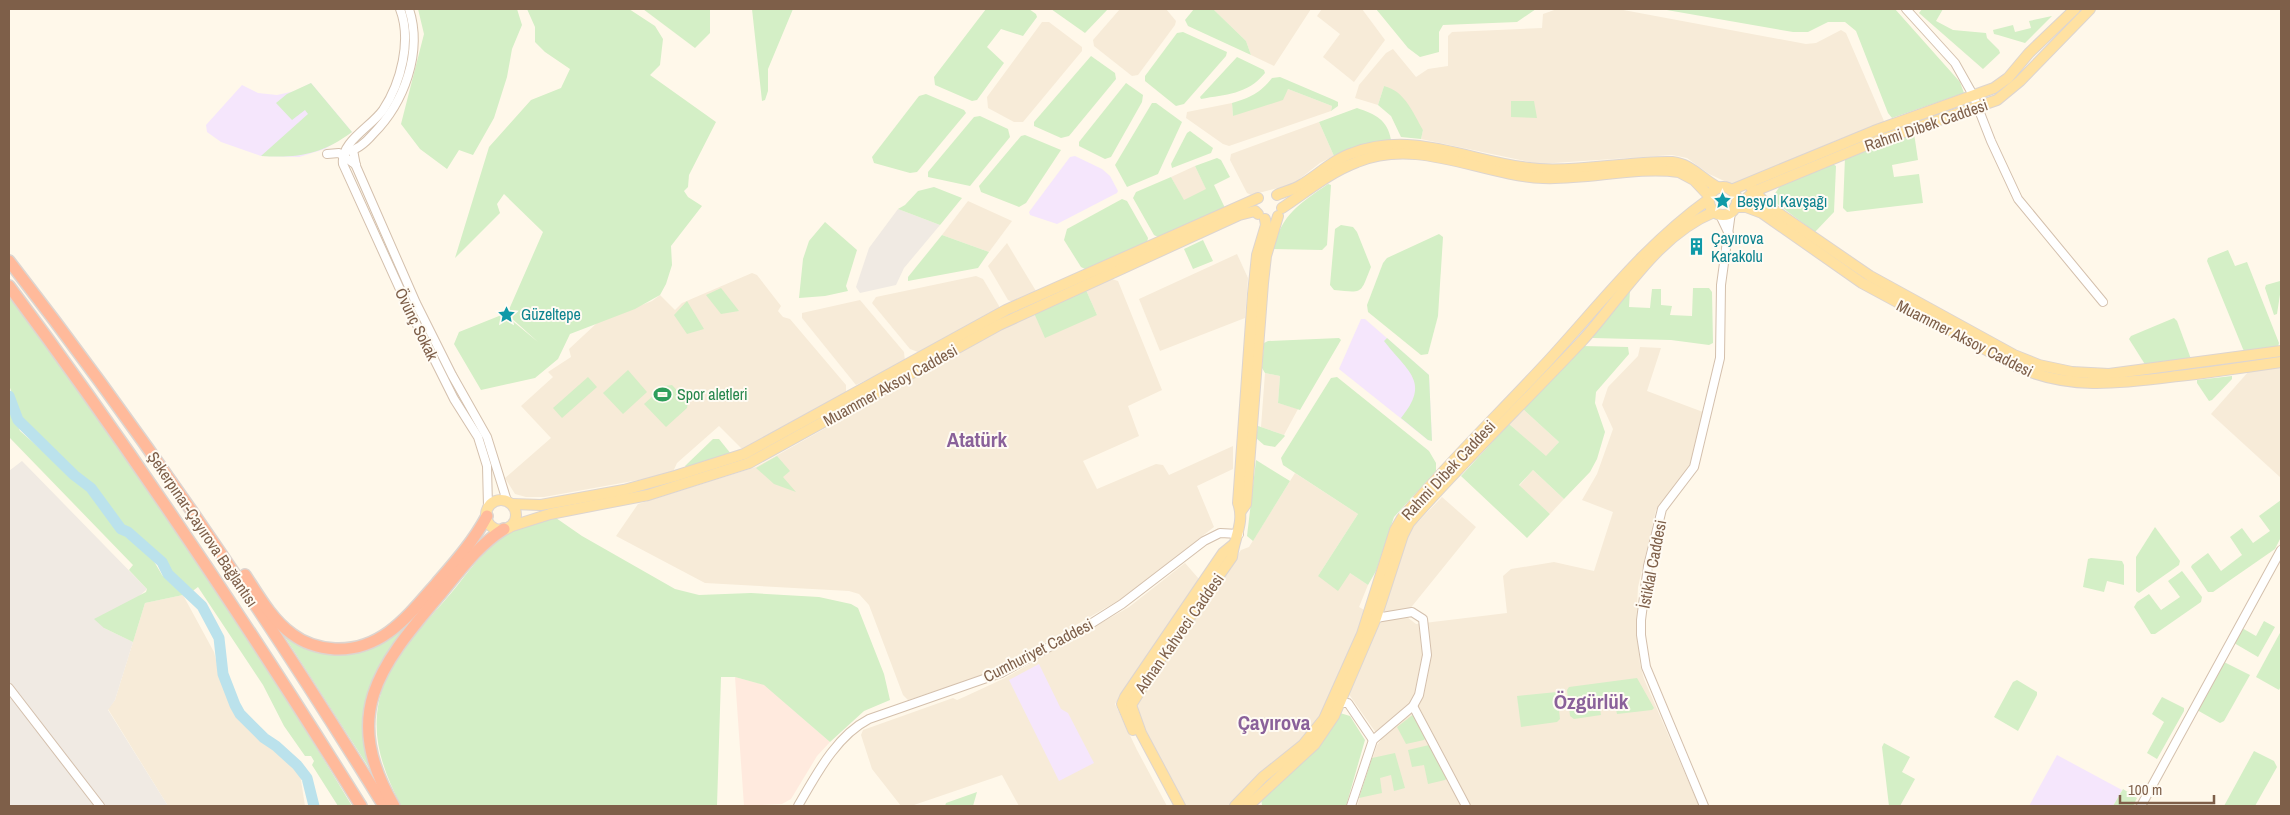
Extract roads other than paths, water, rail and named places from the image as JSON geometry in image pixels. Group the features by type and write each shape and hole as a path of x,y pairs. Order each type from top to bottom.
{"highway":[{"name":"Şekerpınar-Çayırova Bağlantısı","path":"9,261 116,402 184,498 384,806"},
{"name":"Şekerpınar-Çayırova Bağlantısı","path":"9,286 103,414 199,553 361,806"},
{"path":"184,498 234,560 279,623 291,634 310,644 338,649 360,647 374,642 403,622 471,543 487,512"},
{"path":"394,806 383,788 372,759 368,732 370,709 376,684 389,658 412,627 479,548 507,528"}],"main road":[{"name":"Rahmi Dibek Caddesi","path":"1248,806 1319,740 1341,703 1376,618 1403,535 1410,523 1583,340 1638,274 1686,227 1734,208 1751,188 1874,131 1994,88 2008,78 2029,54 2075,9"},
{"name":"Rahmi Dibek Caddesi","path":"1235,806 1263,777 1303,745 1324,719 1362,634 1395,530 1402,518 1575,331 1642,255 1672,226 1710,198 1719,188 1731,190 1773,184 1884,139 1997,100 2011,90 2090,9"},
{"path":"509,503 515,511 515,518 507,528 495,528 487,512 495,502 541,505 624,490 738,456 1006,310 1258,198 1265,193 1277,195 1300,186 1349,154 1365,149 1396,145 1430,146 1495,162 1539,169 1672,162 1686,165 1719,188"},
{"path":"1258,198 1255,206 1262,217 1272,219 1350,165 1376,156 1406,153 1442,157 1493,171 1543,178 1679,172 1694,180 1710,198 1710,206 1717,214"},
{"path":"1772,208 1769,195 1773,184"},
{"path":"1751,188 1772,208 1878,281 2014,355 2049,368 2072,372 2109,374 2281,351"},
{"path":"1731,190 1735,195 1734,208"},
{"path":"1277,195 1281,201 1280,212"},
{"name":"Muammer Aksoy Caddesi","path":"1734,208 1746,207 1762,213 1847,274 1877,292 2016,366 2043,377 2073,383 2114,384 2281,362"},
{"name":"Muammer Aksoy Caddesi","path":"507,528 550,514 648,495 749,463 999,325 1240,215 1255,211 1262,217"},
{"name":"Adnan Kahveci Caddesi","path":"1241,511 1246,504 1262,283 1266,256 1280,212"},
{"name":"Adnan Kahveci Caddesi","path":"1180,806 1141,733 1130,706 1152,671 1232,557 1234,544 1239,534 1241,511 1238,503 1253,294 1257,255 1266,225 1262,217"},
{"path":"1172,806 1125,715 1122,704 1223,554 1234,544"}],"street":[{"path":"344,152 349,142 367,128 382,110 392,93 403,60 405,39 400,9"},
{"path":"344,152 353,150 382,125 398,103 408,78 414,46 409,9"},
{"path":"1906,9 1955,64 1974,95 1991,141 2018,199 2103,302"},
{"name":"Övünç Sokak","path":"353,150 356,166 416,303 452,375 487,437 509,503"},
{"name":"Övünç Sokak","path":"344,152 343,164 408,307 454,399 478,437 487,466 487,512"},
{"path":"327,154 339,153 356,166"},
{"name":"İstiklal Caddesi","path":"1704,806 1646,667 1641,635 1648,566 1662,509 1694,467 1720,358 1721,285 1734,208"},
{"path":"1717,214 1729,234"},
{"name":"Cumhuriyet Caddesi","path":"798,806 820,769 855,726 869,719 1001,673 1081,630 1122,604 1204,541 1220,533 1239,534"},
{"path":"2141,806 2281,550"},
{"path":"1351,806 1373,740 1413,706 1419,695 1427,655 1423,619 1412,612 1376,618"},
{"path":"9,688 100,806"},
{"path":"1341,703 1348,703 1373,740"},
{"path":"1413,706 1466,806"}],"waterway":[{"path":"9,396 18,420 74,475 91,488 121,529 128,532 162,562 168,574 202,606 219,638 223,674 240,714 264,738 297,765 307,778 314,806"}],"place":[{"name":"Beşyol Kavşağı","path":"1723,201"},
{"name":"Çayırova Karakolu","path":"1697,247"},
{"name":"Güzeltepe","path":"507,314"},
{"name":"Spor aletleri","path":"663,394"}],"district":[{"name":"Atatürk","path":"977,439"},
{"name":"Özgürlük","path":"1591,701"},
{"name":"Çayırova","path":"1274,722"}]}
